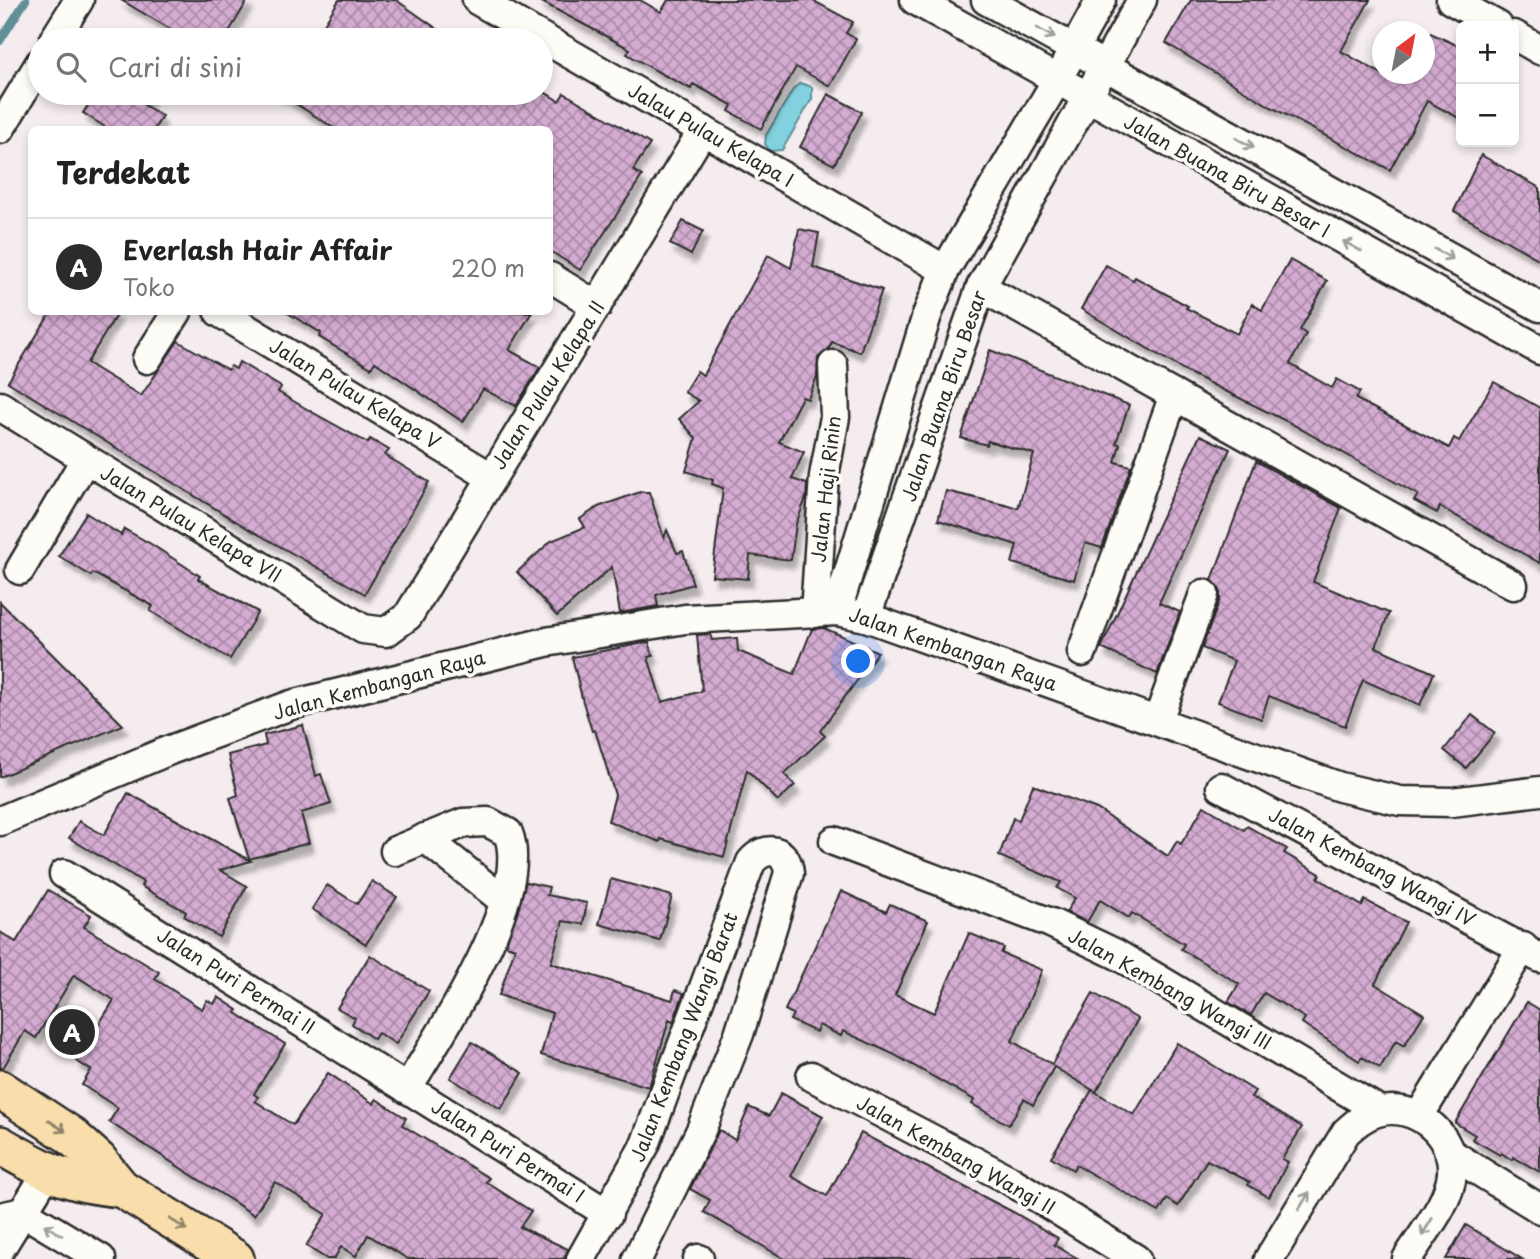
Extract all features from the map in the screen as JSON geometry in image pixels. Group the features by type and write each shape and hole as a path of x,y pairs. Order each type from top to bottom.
{"main road":[{"path":"0,1089 70,1135 99,1160 121,1188 235,1259"},
{"path":"0,1145 47,1173 81,1184 121,1188"}],"street":[{"path":"62,28 79,0"},
{"name":"Jalau Pulau Kelapa I","path":"477,0 526,28"},
{"name":"Jalan Buana Biru Besar I","path":"915,0 1540,350"},
{"name":"Jalan Buana Biru Besar I","path":"986,0 1540,307"},
{"name":"Jalan Buana Biru Besar","path":"826,612 927,315 945,270 1101,0"},
{"name":"Jalan Buana Biru Besar","path":"866,617 981,287 1142,0"},
{"path":"1451,0 1489,21"},
{"path":"1519,38 1540,50"},
{"name":"Jalau Pulau Kelapa I","path":"553,44 945,270"},
{"path":"0,129 28,83"},
{"name":"Jalan Pulau Kelapa II","path":"386,632 408,615 703,130"},
{"path":"553,279 597,306"},
{"path":"981,287 1513,585"},
{"path":"147,359 175,315"},
{"name":"Jalan Pulau Kelapa V","path":"224,315 491,477"},
{"name":"Jalan Haji Rinin","path":"826,612 824,476 835,417 833,365"},
{"path":"1082,652 1174,396"},
{"name":"Jalan Pulau Kelapa VII","path":"0,406 363,629 386,632"},
{"path":"19,570 85,460"},
{"path":"1158,720 1204,594"},
{"name":"Jalan Kembangan Raya","path":"0,821 170,750 291,705 546,642 685,620 826,612 866,617 1340,787 1399,801 1452,803 1540,791"},
{"name":"Jalan Kembang Wangi IV","path":"1221,787 1531,952 1419,1116"},
{"path":"395,851 463,823 488,822 508,833 515,849 504,901 474,974 407,1089"},
{"path":"425,838 504,901"},
{"name":"Jalan Kembang Wangi III","path":"835,841 1051,923 1115,954 1380,1111"},
{"name":"Jalan Kembang Wangi Barat","path":"581,1259 645,1145 751,862 758,853 769,850 780,853 788,862 789,873 730,1058 695,1143 637,1259"},
{"name":"Jalan Puri Permai II","path":"64,874 407,1089"},
{"name":"Jalan Kembang Wangi II","path":"811,1076 1008,1179 1136,1259"},
{"name":"Jalan Puri Permai I","path":"407,1089 608,1214"},
{"path":"1269,1259 1346,1132 1361,1118 1380,1111 1400,1110 1419,1116 1438,1132 1450,1153 1452,1174 1447,1194 1407,1259"},
{"path":"1450,1153 1540,1209"},
{"path":"0,1249 12,1215 47,1173"},
{"path":"12,1215 86,1255"}],"water":[{"path":"800,83 812,87 812,99 782,150 770,151 765,144 766,135 794,88"}],"building":[{"path":"121,0 248,0 231,28 169,28"},
{"path":"339,0 396,0 436,28 322,28"},
{"path":"538,0 640,0 661,12 668,0 812,0 853,22 846,33 856,39 830,86 796,67 761,129 729,111 732,105 693,84 691,89 662,74 627,54 630,49"},
{"path":"1191,0 1370,0 1341,51 1372,68 1372,84 1435,84 1435,35 1456,45 1456,116 1427,101 1390,170 1271,107 1166,43"},
{"path":"564,93 650,144 633,170 642,176 580,270 553,253 553,126 331,126 298,105 553,105 553,97 559,101"},
{"path":"828,94 862,112 834,165 800,147"},
{"path":"88,105 144,105 162,116 156,126 104,126 83,113"},
{"path":"1481,155 1540,188 1540,260 1454,211"},
{"path":"683,221 703,231 691,255 670,244"},
{"path":"799,229 819,233 813,267 882,290 860,352 832,342 828,350 818,358 817,377 808,399 802,397 779,442 804,452 792,479 807,484 806,498 796,524 791,560 750,555 748,579 712,576 723,488 712,484 713,480 686,471 696,438 679,419 699,401 684,392 697,371 703,375 768,255 791,268"},
{"path":"1290,260 1327,281 1300,330 1306,334 1290,364 1332,388 1337,379 1360,392 1356,399 1449,448 1454,438 1459,441 1494,382 1540,408 1540,563 1440,507 1437,513 1414,501 1418,495 1290,423 1191,374 1081,309 1106,265 1133,280 1135,277 1188,306 1186,308 1237,334 1252,304 1262,310"},
{"path":"49,315 116,315 87,363 141,396 178,341 228,370 231,366 236,369 239,362 281,387 278,392 312,412 368,443 370,439 389,450 385,455 429,482 365,594 247,528 8,382"},
{"path":"291,315 530,315 509,350 540,367 516,406 483,389 463,422 375,362 371,368 319,337 321,333"},
{"path":"990,350 1129,405 1116,443 1120,444 1115,462 1131,466 1102,548 1085,543 1074,580 1012,563 1017,545 938,520 946,491 1018,508 1034,454 988,441 987,445 961,438"},
{"path":"1200,435 1230,449 1159,603 1180,612 1157,674 1101,648"},
{"path":"1256,461 1341,508 1313,582 1389,613 1376,647 1434,673 1420,705 1363,680 1345,726 1269,696 1261,719 1218,702 1234,661 1202,648 1220,599 1220,590 1212,580"},
{"path":"640,492 649,492 664,538 667,530 677,553 683,551 693,584 656,595 658,606 620,613 612,567 557,616 517,572 551,541 585,527 580,519 598,507"},
{"path":"86,513 121,535 124,529 151,544 200,576 198,579 258,612 230,659 150,611 153,606 93,573 91,576 59,556"},
{"path":"0,602 123,725 0,777"},
{"path":"824,628 878,652 820,731 825,736 784,774 795,785 778,801 747,770 724,857 661,839 660,842 608,821 615,795 595,730 592,731 572,657 649,642 653,656 648,657 662,702 702,691 697,635 710,634 712,640 737,638 738,651 794,674 812,629"},
{"path":"1472,715 1495,733 1466,768 1444,750"},
{"path":"303,725 316,776 321,774 331,804 301,813 309,843 249,859 230,798 238,795 228,755 266,745 264,735"},
{"path":"1033,785 1097,809 1168,856 1177,841 1181,844 1204,806 1244,830 1247,826 1287,849 1284,853 1320,874 1318,878 1362,906 1365,900 1406,922 1375,984 1424,1014 1404,1046 1396,1041 1380,1068 1362,1057 1359,1061 1302,1023 1305,1018 1264,993 1251,1015 1228,1002 1239,984 1181,949 1184,944 1132,913 1129,918 1100,900 1087,922 1066,912 1075,898 1057,888 1061,882 999,856 1013,818 1019,820"},
{"path":"128,793 251,861 220,870 247,886 219,937 184,916 186,912 141,886 143,882 69,838 79,821 104,835"},
{"path":"611,879 672,896 660,941 599,924"},
{"path":"372,881 397,897 366,944 312,909 327,885 357,904"},
{"path":"526,882 549,887 547,895 587,903 583,924 563,921 551,963 672,1000 675,990 684,993 673,1022 669,1020 649,1087 541,1055 552,1013 499,995 515,948 506,945"},
{"path":"48,890 91,915 84,927 159,972 155,979 202,1009 207,1000 214,1004 218,997 238,1010 236,1013 285,1044 254,1094 258,1097 255,1101 293,1125 328,1073 374,1104 376,1099 406,1118 402,1125 489,1178 486,1182 531,1211 520,1227 568,1249 564,1259 408,1259 368,1235 356,1256 341,1247 334,1259 327,1259 306,1246 326,1214 275,1182 254,1215 109,1122 118,1108 82,1085 91,1070 76,1061 114,1000 74,975 36,1038 25,1031 3,1068 0,1068 0,932 16,942"},
{"path":"841,891 886,912 890,904 928,921 895,995 934,1013 969,933 1004,948 1001,953 1042,970 1012,1041 1052,1064 1093,993 1138,1019 1096,1092 1054,1067 1033,1105 1024,1099 1009,1125 972,1104 974,1100 893,1054 843,1031 841,1036 819,1025 816,1032 790,1020 793,1014 785,1010"},
{"path":"370,955 429,991 396,1044 378,1033 374,1039 352,1024 355,1018 337,1008"},
{"path":"1527,1002 1540,1010 1540,1172 1513,1157 1512,1160 1501,1153 1500,1155 1472,1139 1475,1135 1455,1123"},
{"path":"472,1042 523,1073 501,1109 450,1078"},
{"path":"1177,1043 1255,1091 1251,1097 1302,1127 1282,1159 1288,1162 1269,1197 1248,1185 1250,1182 1207,1160 1178,1206 1167,1199 1159,1212 1076,1165 1073,1170 1051,1157 1092,1090 1134,1115"},
{"path":"781,1093 823,1116 791,1176 827,1196 861,1133 1058,1238 1054,1245 1079,1259 785,1259 704,1212 710,1200 690,1189 719,1130 735,1140 749,1107 769,1116"},
{"path":"1466,1225 1522,1259 1446,1259"}],"waterway":[{"path":"0,41 26,0"}],"place":[{"name":"Everlash Hair Affair","path":"72,1032"}]}
